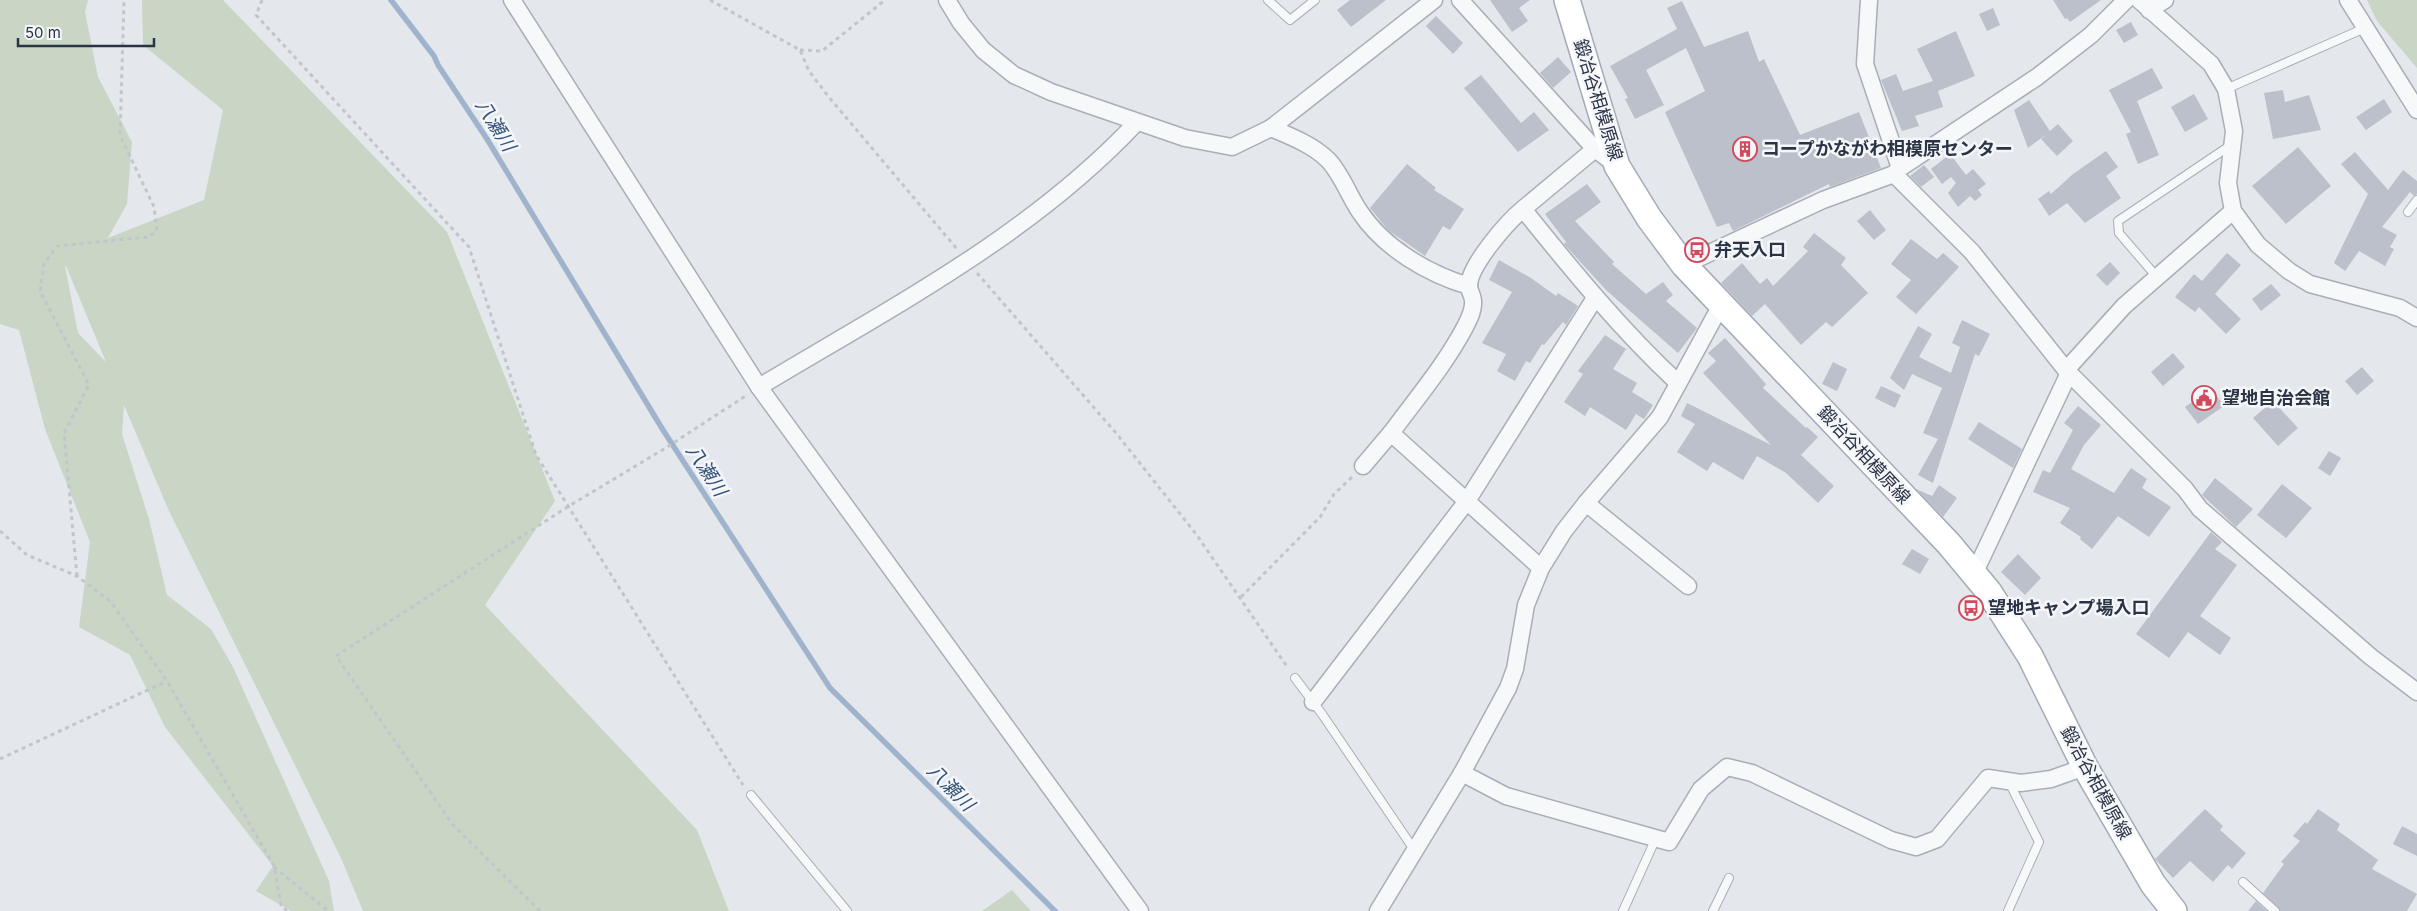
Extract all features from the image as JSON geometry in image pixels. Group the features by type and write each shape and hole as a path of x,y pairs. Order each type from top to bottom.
{"main road":[{"name":"鍛冶谷相模原線","path":"1567,0 1617,166 1649,218 1684,265 1936,530 1989,592 2030,656 2085,767 2153,884 2174,911"}],"street":[{"path":"512,0 760,387 1140,911"},
{"path":"947,0 960,23 982,50 1014,75 1051,92 1136,123 1185,138 1232,147 1271,128 1434,0"},
{"path":"1460,0 1595,149 1617,166"},
{"path":"1869,0 1865,64 1897,171 1972,252 2068,371 2185,489 2200,509 2371,657 2417,692"},
{"path":"1684,265 1823,200 1897,171 2037,77 2091,35 2126,0"},
{"path":"2144,5 2165,0"},
{"path":"2348,0 2417,110"},
{"path":"2144,5 2211,64 2226,89 2234,131 2228,183 2233,211 2258,245 2289,271 2310,284 2400,308 2417,318"},
{"path":"760,387 967,261 1050,202 1104,157 1136,123"},
{"path":"1271,128 1320,153 1330,162 1362,214 1384,239 1402,254 1434,271 1469,286"},
{"path":"1363,466 1445,360 1465,327 1473,302 1469,286 1478,261 1510,219 1595,149"},
{"path":"1523,209 1595,298 1636,344 1678,383"},
{"path":"1974,574 2068,371 2124,306 2156,276 2233,211"},
{"path":"1313,702 1468,501 1595,298"},
{"path":"1378,911 1462,773 1508,688 1515,669 1523,619 1532,588 1541,568 1564,531 1586,503 1660,417 1721,305"},
{"path":"1390,433 1541,568"},
{"path":"1586,503 1688,586"},
{"path":"1462,773 1506,796 1669,842 1701,789 1727,767 1752,773 1891,840 1916,847 1937,839 1988,778 2021,784 2051,779 2085,767"}],"lane":[{"path":"1268,0 1290,20 1316,0"},
{"path":"2226,89 2365,28"},
{"path":"2156,276 2119,233 2118,221 2231,145"},
{"path":"2408,212 2417,200"},
{"path":"1295,678 1415,851"},
{"path":"2008,782 2039,842 2008,911"},
{"path":"751,796 846,911"},
{"path":"1623,911 1656,838"},
{"path":"1713,911 1729,878"},
{"path":"2243,882 2275,911"}],"path":[{"path":"77,576 64,433 89,385 40,291 44,264 57,246 148,237 157,231 154,207 120,135 124,0"},
{"path":"262,0 256,15 469,247 536,455 570,506 751,796"},
{"path":"710,0 800,50 822,51 885,0"},
{"path":"800,50 809,71 828,96 967,261 1116,433 1196,534 1295,678"},
{"path":"540,911 453,825 336,656 760,387"},
{"path":"1241,597 1320,517 1334,494 1363,466"},
{"path":"0,531 27,555 77,576 110,602 167,681 274,866 281,905 287,911"},
{"path":"0,759 167,681"},
{"path":"274,866 328,911"}],"green space":[{"path":"0,0 88,0 85,12 98,77 132,142 127,204 108,238 204,200 223,110 143,45 142,0 223,0 447,232 555,501 485,605 697,830 729,911 363,911 341,858 169,511 124,405 122,434 149,519 167,595 211,629 233,667 329,881 334,911 291,911 256,891 273,866 165,727 130,655 79,627 90,542 45,429 19,330 0,324","holes":["66,266 106,362 78,333"]},
{"path":"2367,0 2417,0 2417,68 2377,21"},
{"path":"1012,890 1031,911 982,911"}],"building":[{"path":"1350,0 1386,0 1351,27 1337,10"},
{"path":"1490,0 1530,0 1519,8 1528,21 1512,32"},
{"path":"2053,0 2101,0 2070,22 2067,18 2065,19"},
{"name":"コープかながわ相模原センター","path":"1682,1 1704,47 1748,31 1759,62 1764,59 1800,135 1859,112 1881,168 1830,187 1829,184 1733,231 1729,223 1717,227 1665,112 1705,91 1686,48 1646,70 1664,105 1635,119 1625,99 1628,98 1610,66 1677,29 1667,8"},
{"path":"1993,8 2000,25 1987,31 1979,14"},
{"path":"1436,16 1463,43 1453,54 1426,26"},
{"path":"2131,22 2138,35 2124,43 2116,30"},
{"path":"1956,31 1975,76 1938,91 1943,107 1915,116 1919,126 1902,131 1881,80 1896,74 1903,91 1933,81 1917,49"},
{"path":"1558,57 1571,72 1553,88 1540,73"},
{"path":"2152,68 2163,88 2137,101 2159,155 2138,164 2126,134 2131,132 2109,90"},
{"path":"1481,75 1521,123 1534,112 1549,130 1518,152 1464,88"},
{"path":"2283,90 2285,102 2309,95 2321,130 2273,139 2264,93"},
{"path":"2194,94 2208,119 2185,132 2171,107"},
{"path":"2384,99 2392,112 2366,130 2356,117"},
{"path":"2029,100 2050,131 2058,124 2073,141 2057,156 2041,139 2048,133 2028,148 2014,110"},
{"path":"2298,147 2331,186 2286,224 2252,186"},
{"path":"2106,151 2118,167 2106,176 2121,198 2085,223 2067,203 2049,216 2038,199 2049,191 2051,194 2073,174"},
{"path":"2355,152 2388,190 2403,170 2417,181 2417,194 2414,196 2410,192 2382,227 2397,235 2390,247 2394,249 2385,266 2359,251 2345,271 2334,263 2368,194 2341,164"},
{"path":"1950,154 1966,175 1973,169 1986,184 1978,190 1982,195 1975,201 1970,196 1958,207 1948,193 1956,183 1951,177 1942,184 1931,169"},
{"path":"1407,164 1436,188 1434,190 1464,209 1450,230 1443,226 1425,256 1388,230 1370,208"},
{"path":"1924,165 1934,177 1921,187 1910,176"},
{"path":"1587,184 1601,202 1575,221 1614,262 1612,264 1646,294 1663,282 1673,295 1666,301 1697,328 1678,353 1606,290 1564,244 1566,242 1545,214"},
{"path":"1870,210 1886,230 1874,240 1857,221"},
{"path":"1814,233 1846,258 1841,265 1868,293 1832,327 1826,322 1801,345 1765,304 1752,316 1721,283 1742,263 1760,284 1767,278 1773,286 1808,251 1803,247"},
{"path":"1911,239 1937,259 1943,253 1959,267 1916,314 1896,297 1911,280 1891,264"},
{"path":"2227,253 2241,265 2215,294 2241,319 2226,334 2199,307 2195,312 2175,297 2194,274 2202,281"},
{"path":"1499,260 1531,278 1556,296 1558,293 1578,306 1566,325 1563,322 1544,345 1542,344 1530,363 1526,361 1515,381 1497,371 1506,354 1482,343 1512,292 1489,280"},
{"path":"2110,262 2120,273 2107,286 2096,275"},
{"path":"2271,284 2281,295 2261,311 2252,299"},
{"path":"1962,320 1990,334 1979,356 1975,354 1933,483 1918,475 1938,439 1923,433 1942,388 1912,374 1904,390 1890,378 1918,326 1932,334 1919,357 1951,373 1960,347 1952,343"},
{"path":"1605,335 1626,349 1613,369 1637,383 1632,392 1653,405 1644,419 1636,414 1626,430 1590,407 1585,416 1564,402 1583,374 1578,371"},
{"path":"1725,338 1766,384 1763,388 1818,437 1801,455 1834,486 1818,503 1786,473 1757,456 1743,480 1713,462 1707,471 1677,452 1695,424 1681,416 1687,403 1771,445 1703,373 1716,361 1708,353"},
{"path":"2173,353 2185,367 2163,386 2151,372"},
{"path":"1833,362 1847,369 1837,391 1822,384"},
{"path":"2362,367 2374,381 2357,395 2345,381"},
{"path":"1881,386 1901,395 1895,408 1875,398"},
{"path":"2211,388 2224,406 2198,424 2185,407"},
{"path":"2273,401 2298,428 2278,446 2253,418"},
{"path":"2078,406 2101,425 2084,445 2071,469 2114,493 2131,468 2147,479 2142,488 2171,507 2149,537 2118,516 2092,549 2080,539 2081,537 2060,523 2070,508 2033,492 2043,470 2050,473 2073,430 2064,423"},
{"path":"1979,422 2022,449 2013,468 1968,439"},
{"path":"2329,451 2341,458 2330,476 2318,468"},
{"path":"2215,478 2253,509 2236,527 2202,495"},
{"path":"2282,484 2312,508 2286,538 2257,515"},
{"path":"1939,485 1957,498 1943,517 1916,489 1932,496"},
{"path":"2211,532 2222,542 2215,549 2237,565 2200,616 2231,638 2220,655 2188,632 2169,658 2136,634"},
{"path":"1912,549 1929,559 1920,574 1902,564"},
{"path":"2018,554 2041,578 2025,595 2001,572"},
{"path":"2205,809 2223,826 2220,830 2246,853 2232,869 2228,865 2213,882 2190,861 2173,878 2155,859"},
{"path":"2318,809 2340,824 2337,830 2378,860 2372,869 2417,894 2407,911 2280,911 2263,893 2284,864 2281,862 2300,841 2293,836 2305,822 2307,824"},
{"path":"2402,826 2417,834 2417,856 2393,844"},
{"path":"2256,901 2267,911 2248,911"}],"waterway":[{"name":"八瀬川","path":"391,0 434,56 487,139 663,430 830,688 1055,911"}],"place":[{"name":"コープかながわ相模原センター","path":"1745,149"},
{"name":"弁天入口","path":"1697,250"},
{"name":"望地自治会館","path":"2204,398"},
{"name":"望地キャンプ場入口","path":"1971,608"}]}
